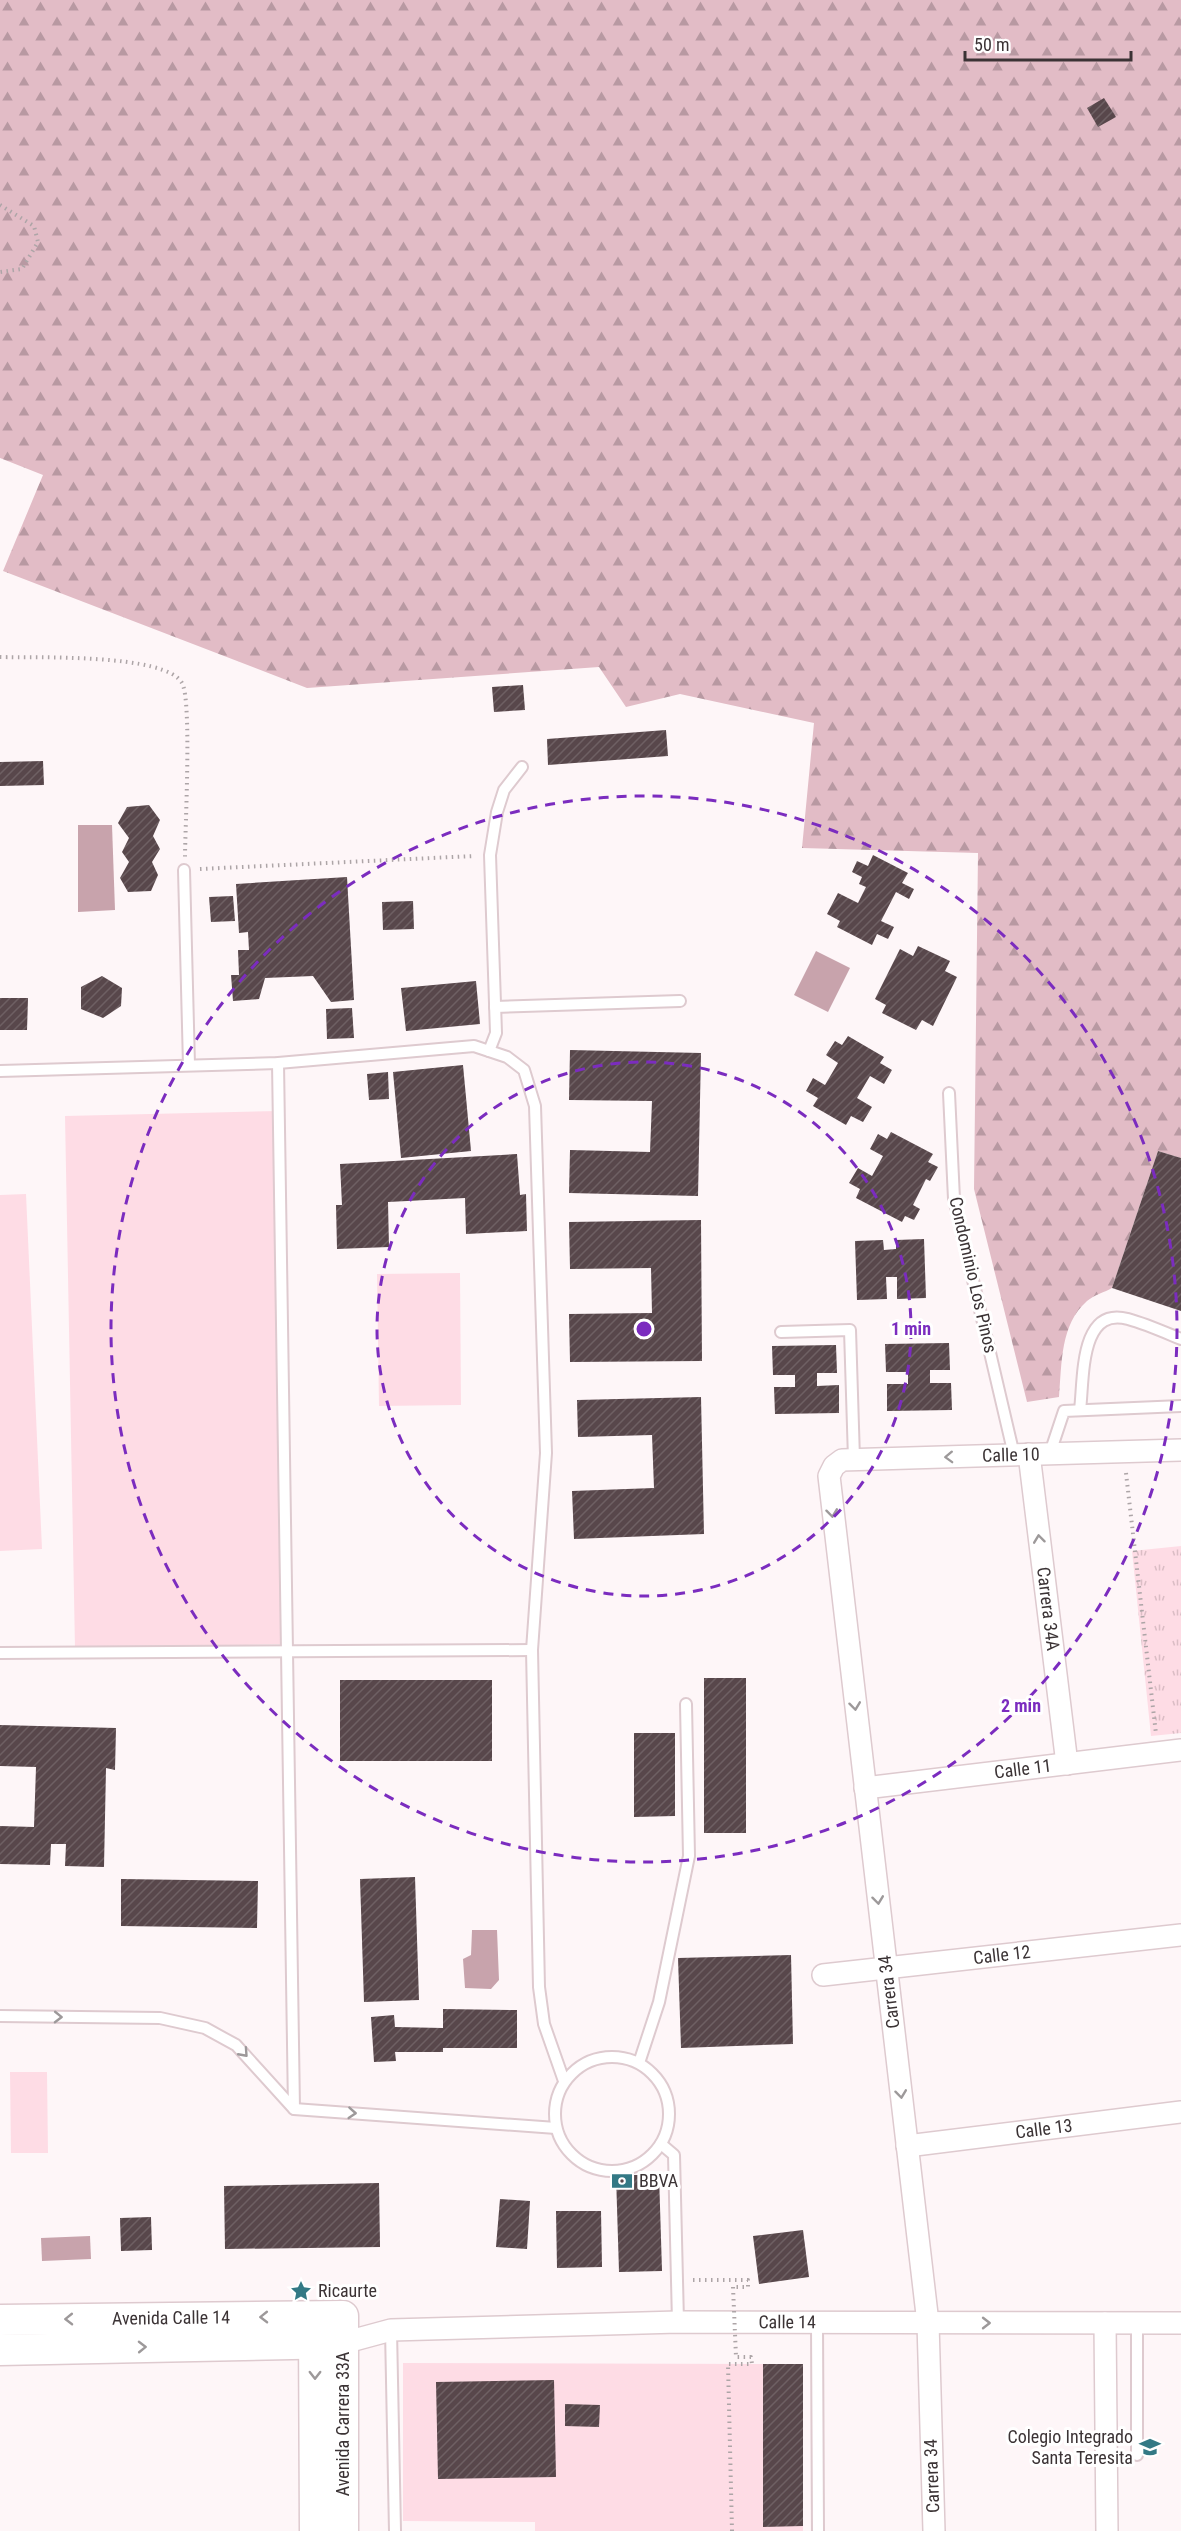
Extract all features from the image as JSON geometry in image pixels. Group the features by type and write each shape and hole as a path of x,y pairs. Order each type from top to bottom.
{"main road":[{"name":"Avenida Calle 14","path":"0,2320 329,2330"},
{"name":"Avenida Calle 14","path":"0,2350 329,2330"},
{"name":"Avenida Carrera 33A","path":"315,2531 329,2330"},
{"name":"Avenida Carrera 33A","path":"329,2330 343,2531"}],"street":[{"name":"Calle 10","path":"848,1459 1181,1450"},
{"name":"Carrera 34A","path":"1021,1454 1067,1764"},
{"name":"Carrera 34","path":"848,1459 834,1466 829,1476 829,1492 928,2323 934,2531"},
{"name":"Calle 11","path":"865,1788 1181,1750"},
{"name":"Calle 12","path":"824,1975 1181,1935"},
{"name":"Calle 13","path":"907,2146 1181,2112"},
{"name":"Calle 14","path":"329,2330 678,2322 1181,2323"},
{"path":"1105,2323 1107,2531"}],"lane":[{"path":"489,1051 496,1033 490,855 497,812 504,790 522,767"},
{"path":"184,870 189,1065"},
{"path":"495,1007 680,1001"},
{"path":"0,1071 278,1063 474,1046 507,1057 524,1071 535,1106 546,1453 532,1650 539,1988 544,2024 564,2081"},
{"path":"278,1063 294,2109"},
{"name":"Condominio Los Pinos","path":"949,1093 954,1199 1021,1454"},
{"path":"1080,1410 1088,1338 1097,1325 1108,1318 1126,1318 1181,1339"},
{"path":"781,1332 850,1330 848,1459"},
{"path":"1050,1454 1064,1411 1181,1405"},
{"path":"0,1653 532,1650"},
{"path":"639,2063 659,2002 689,1856 686,1704"},
{"path":"0,2016 160,2018 205,2028 236,2045 294,2109 556,2128"},
{"path":"606,2057 624,2058 639,2063 654,2074 664,2090 669,2108 668,2127 661,2144 636,2166 620,2170 603,2170 588,2166 573,2156 563,2144 556,2128 555,2104 564,2081 575,2069 590,2061 606,2057"},
{"path":"661,2144 674,2155 678,2322"},
{"path":"817,2323 818,2531"},
{"path":"1137,2323 1137,2455"},
{"path":"392,2330 395,2531"}],"path":[{"path":"0,205 34,226 38,242 22,269 0,272"},
{"path":"0,657 120,660 164,671 180,680 184,686 186,713 184,870 490,855"},
{"path":"1124,1451 1158,1753"},
{"path":"678,2280 748,2280 748,2287 733,2288 736,2357 751,2357 752,2364 728,2364 732,2531"}],"green space":[{"path":"0,0 1181,0 1181,1158 1158,1151 1112,1288 1087,1301 1078,1311 1067,1333 1062,1358 1059,1397 1027,1402 974,1189 978,853 802,848 814,723 680,694 626,707 599,667 307,688 3,571 43,475 0,458"},
{"path":"279,1111 290,1644 75,1649 65,1116"},
{"path":"26,1194 42,1549 0,1551 0,1195"},
{"path":"460,1273 461,1405 379,1406 377,1274"},
{"path":"1181,1546 1181,1733 1151,1736 1132,1551"},
{"path":"10,2072 47,2072 48,2153 11,2153"},
{"path":"403,2363 763,2364 763,2526 803,2526 803,2531 535,2531 535,2522 403,2521"}],"shaded area":[{"path":"78,825 112,825 115,910 78,912"},
{"path":"816,951 850,968 828,1012 794,995"},
{"path":"472,1930 497,1930 499,1980 491,1989 465,1988 463,1959 471,1955"},
{"path":"90,2236 91,2259 42,2261 41,2238"}],"building":[{"path":"1104,98 1116,117 1098,127 1087,108"},
{"path":"523,685 525,710 494,712 492,687"},
{"path":"666,730 668,756 548,765 547,739"},
{"path":"43,761 44,785 0,786 0,762"},
{"path":"149,805 160,820 153,836 160,849 152,862 158,875 151,891 128,892 120,878 129,862 122,852 129,838 118,823 127,807"},
{"path":"873,855 908,873 902,883 914,889 909,899 896,892 881,921 894,927 888,939 877,934 872,945 837,927 840,921 827,914 838,893 858,903 866,887 859,884 862,877 852,872 857,861 868,866"},
{"path":"347,877 354,1000 331,1002 313,976 265,978 259,999 233,1001 231,975 239,975 238,950 249,950 248,932 239,933 236,884"},
{"path":"233,896 235,921 211,922 209,897"},
{"path":"413,901 414,929 383,930 382,902"},
{"path":"918,946 950,961 945,971 957,977 933,1026 922,1020 916,1030 882,1013 886,1005 875,999 900,949 913,956"},
{"path":"102,976 122,988 121,1006 103,1018 81,1009 81,987"},
{"path":"476,981 480,1024 406,1031 401,988"},
{"path":"0,998 28,998 27,1030 0,1030"},
{"path":"352,1008 354,1038 327,1039 326,1009"},
{"path":"848,1036 884,1057 880,1063 892,1070 884,1084 870,1076 857,1098 872,1107 863,1122 851,1116 846,1125 813,1106 818,1098 806,1091 813,1078 825,1085 838,1063 826,1055 835,1041 842,1045"},
{"path":"570,1050 701,1053 698,1196 569,1193 570,1150 650,1152 652,1101 569,1100"},
{"path":"463,1065 471,1151 401,1158 393,1072"},
{"path":"388,1072 389,1099 369,1100 367,1074"},
{"path":"891,1132 933,1154 928,1162 938,1167 930,1181 926,1179 913,1205 920,1209 914,1220 905,1216 902,1222 856,1198 860,1189 849,1183 858,1168 872,1176 883,1156 870,1149 878,1134 887,1139"},
{"path":"1158,1151 1181,1158 1181,1311 1112,1288"},
{"path":"517,1154 520,1195 526,1194 527,1231 466,1234 465,1198 388,1202 389,1247 337,1249 336,1205 342,1205 340,1164"},
{"path":"701,1220 702,1361 570,1362 569,1314 652,1313 651,1268 570,1269 569,1222"},
{"path":"924,1239 926,1298 897,1299 897,1277 886,1277 887,1299 857,1300 855,1241 883,1240 884,1250 896,1249 896,1240"},
{"path":"949,1343 950,1370 930,1370 930,1383 951,1383 952,1410 887,1411 887,1384 908,1384 908,1372 886,1372 885,1344"},
{"path":"836,1345 837,1373 817,1373 817,1386 839,1385 839,1413 775,1414 774,1387 795,1387 795,1375 773,1375 772,1346"},
{"path":"701,1397 704,1534 574,1539 572,1491 654,1488 652,1435 578,1437 577,1400"},
{"path":"704,1678 746,1678 746,1833 704,1833"},
{"path":"340,1680 492,1680 492,1761 340,1761"},
{"path":"0,1725 116,1728 115,1770 106,1768 104,1867 65,1866 66,1844 51,1844 50,1865 0,1864 0,1826 34,1827 36,1767 0,1766"},
{"path":"634,1733 675,1733 675,1816 634,1817"},
{"path":"415,1877 419,2000 364,2002 360,1879"},
{"path":"121,1879 258,1881 257,1928 121,1926"},
{"path":"791,1955 793,2044 681,2048 678,1958"},
{"path":"443,2009 517,2010 517,2048 443,2048 443,2052 395,2052 396,2061 374,2062 371,2017 394,2015 395,2027 443,2028"},
{"path":"616,2175 659,2175 662,2271 619,2272"},
{"path":"379,2183 380,2247 225,2249 224,2186"},
{"path":"500,2199 530,2201 527,2249 496,2247"},
{"path":"556,2211 601,2211 602,2267 557,2268"},
{"path":"151,2217 152,2250 121,2251 120,2218"},
{"path":"803,2230 809,2277 759,2284 753,2236"},
{"path":"763,2364 803,2364 803,2526 763,2527"},
{"path":"554,2380 556,2477 438,2479 436,2382"},
{"path":"565,2404 600,2405 599,2427 565,2426"}],"place":[{"name":"BBVA","path":"622,2181"},
{"name":"Ricaurte","path":"301,2291"},
{"name":"Colegio Integrado Santa Teresita","path":"1150,2447"}]}
